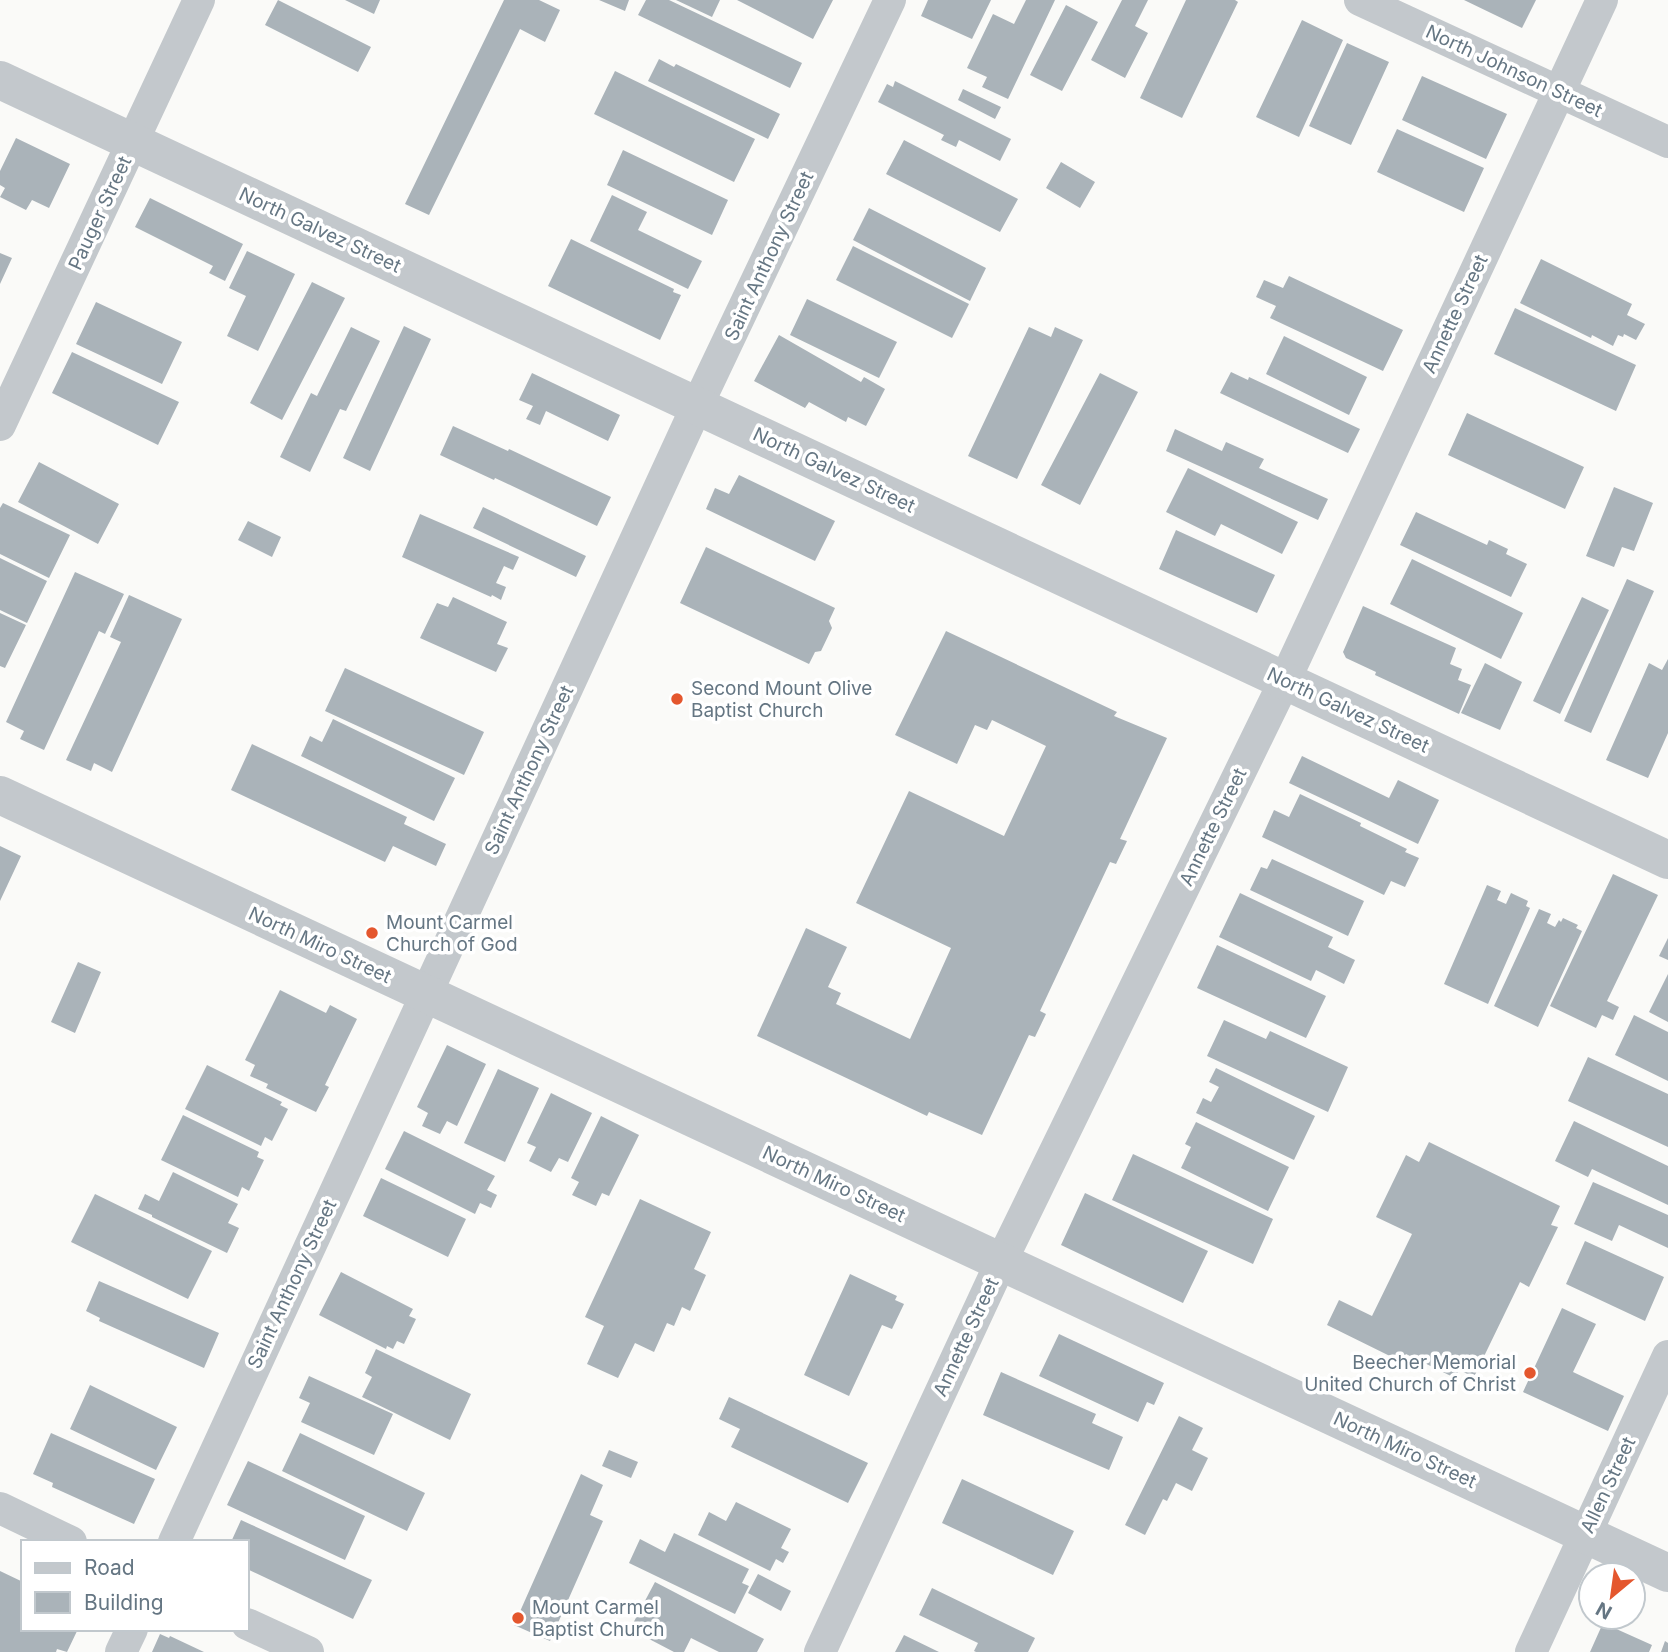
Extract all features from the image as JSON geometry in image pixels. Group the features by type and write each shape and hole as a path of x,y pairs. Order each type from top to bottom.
{"street":[{"name":"Pauger Street","path":"0,425 199,0"},
{"name":"Saint Anthony Street","path":"174,1540 697,406 890,0"},
{"name":"North Johnson Street","path":"1360,0 1668,142"},
{"name":"Annette Street","path":"820,1652 1001,1262 1285,680 1602,0"},
{"name":"North Galvez Street","path":"0,80 1668,860"},
{"name":"North Miro Street","path":"0,795 1668,1573"},
{"name":"Allen Street","path":"1531,1652 1668,1356"},
{"path":"0,1508 67,1540"},
{"path":"248,1624 307,1652"},
{"path":"121,1652 131,1631"}],"building":[{"path":"278,0 371,47 358,72 265,25"},
{"path":"345,0 380,0 374,14"},
{"path":"504,0 539,0 560,10 545,42 520,29 429,215 405,204"},
{"path":"599,0 629,0 625,11"},
{"path":"646,0 669,0 802,63 790,88 638,15"},
{"path":"676,0 720,0 712,17"},
{"path":"737,0 833,0 813,39"},
{"path":"928,0 991,0 972,39 921,16"},
{"path":"1026,0 1055,0 1008,99 982,87 987,77 967,68 993,14 1014,24"},
{"path":"1122,0 1148,0 1135,26 1148,33 1125,78 1091,60"},
{"path":"1186,0 1238,2 1182,118 1140,98"},
{"path":"1464,0 1536,0 1522,28"},
{"path":"1066,5 1098,22 1062,91 1030,75"},
{"path":"1302,20 1343,40 1299,137 1256,117"},
{"path":"1347,43 1389,62 1351,145 1309,126"},
{"path":"659,59 674,67 676,64 780,114 768,139 648,81"},
{"path":"615,71 755,139 734,182 594,114"},
{"path":"1422,76 1507,114 1486,159 1402,120"},
{"path":"895,81 1011,139 1000,161 959,140 956,147 941,140 944,135 878,102 887,84 893,87"},
{"path":"963,89 1001,107 995,119 958,100"},
{"path":"1397,129 1484,168 1464,212 1377,172"},
{"path":"16,138 70,164 49,208 32,200 26,210 0,197 5,188 0,185 0,171"},
{"path":"904,140 1018,199 1000,232 886,174"},
{"path":"623,150 728,200 712,235 607,185"},
{"path":"1061,162 1095,182 1080,208 1046,188"},
{"path":"612,195 647,212 638,230 702,261 688,289 590,241"},
{"path":"150,198 243,244 225,281 209,273 213,266 135,227"},
{"path":"869,208 986,268 970,301 853,240"},
{"path":"571,239 674,289 673,292 681,295 660,340 548,286"},
{"path":"853,246 969,304 952,338 836,280"},
{"path":"247,251 295,274 258,351 227,336 246,296 229,288"},
{"path":"0,253 12,258 0,284"},
{"path":"1541,259 1632,304 1627,315 1645,324 1636,340 1624,334 1623,337 1618,335 1613,346 1520,303"},
{"path":"1289,276 1403,330 1383,371 1270,318 1276,306 1256,297 1264,280 1283,288"},
{"path":"312,282 345,298 282,420 250,403"},
{"path":"807,299 897,342 879,378 790,335"},
{"path":"96,302 182,342 162,384 76,344"},
{"path":"1515,308 1636,365 1616,411 1494,354"},
{"path":"404,326 431,339 370,471 343,458"},
{"path":"351,327 380,341 346,411 340,409 310,472 280,457 311,393 317,396"},
{"path":"1029,327 1051,337 1055,327 1083,340 1017,479 968,456"},
{"path":"779,335 861,382 864,377 885,389 866,426 848,417 846,422 809,402 805,408 754,381"},
{"path":"1284,336 1367,377 1349,415 1266,374"},
{"path":"72,352 179,402 158,445 52,393"},
{"path":"1231,372 1248,380 1249,377 1360,429 1348,453 1220,393"},
{"path":"532,373 620,415 608,441 546,411 540,425 526,419 533,406 519,400"},
{"path":"1100,373 1138,392 1080,505 1041,485"},
{"path":"1467,413 1584,467 1565,509 1448,455"},
{"path":"453,426 611,497 597,526 440,455"},
{"path":"1175,429 1222,451 1226,442 1264,459 1259,468 1328,499 1318,520 1166,451"},
{"path":"39,462 119,504 98,544 18,502"},
{"path":"1188,468 1298,522 1282,554 1221,524 1215,536 1166,512"},
{"path":"739,475 835,521 815,561 706,509 715,488 729,494"},
{"path":"1614,487 1653,503 1634,551 1622,547 1614,567 1586,556"},
{"path":"3,503 70,535 49,578 0,554 0,508"},
{"path":"483,507 586,556 576,577 473,528"},
{"path":"1416,512 1487,545 1489,540 1508,549 1506,554 1527,564 1511,597 1400,545"},
{"path":"420,514 519,557 513,570 504,566 496,583 506,587 501,600 402,557"},
{"path":"248,521 281,537 272,557 238,540"},
{"path":"1176,530 1275,575 1257,613 1159,569"},
{"path":"706,547 835,608 829,621 832,628 821,651 815,652 809,664 680,603"},
{"path":"0,558 47,581 27,623 0,610"},
{"path":"1412,559 1523,613 1501,659 1390,604"},
{"path":"75,572 124,594 105,634 99,631 44,750 20,739 24,731 6,722"},
{"path":"1627,579 1654,591 1591,733 1564,721"},
{"path":"129,595 182,619 112,772 94,763 91,771 66,760 121,642 110,637"},
{"path":"453,597 507,622 497,644 508,648 496,672 420,638 437,603 448,607"},
{"path":"1582,597 1609,610 1560,714 1533,701"},
{"path":"1363,606 1456,648 1450,664 1462,669 1458,680 1471,685 1459,714 1375,675 1376,672 1346,658 1343,652"},
{"path":"0,613 26,625 5,668 0,666"},
{"path":"946,631 1117,712 1114,716 1167,738 1120,839 1127,841 1116,864 1110,862 1040,1011 1046,1014 1035,1037 1029,1035 982,1135 929,1112 927,1116 757,1036 806,928 847,947 828,987 841,993 836,1004 910,1039 951,948 856,903 909,791 1004,836 1046,746 992,720 987,730 975,725 957,764 895,735"},
{"path":"1668,659 1668,733 1648,778 1606,760 1649,663 1662,670"},
{"path":"1485,663 1522,682 1500,730 1461,713"},
{"path":"345,668 484,732 464,775 325,711"},
{"path":"333,719 455,778 434,821 301,756 310,736 322,742"},
{"path":"252,744 407,817 404,824 446,844 436,866 393,846 385,862 231,790"},
{"path":"1302,756 1389,798 1398,780 1439,800 1418,844 1289,783"},
{"path":"1300,794 1361,823 1360,826 1407,849 1405,852 1419,858 1405,887 1391,881 1384,895 1262,837 1274,810 1289,817"},
{"path":"0,846 21,856 0,901"},
{"path":"1272,859 1364,901 1348,936 1250,890 1261,867 1267,869"},
{"path":"1613,874 1658,895 1607,1001 1619,1007 1613,1020 1602,1015 1596,1028 1550,1006"},
{"path":"1487,885 1501,891 1497,900 1506,904 1511,893 1528,901 1526,906 1530,908 1488,1004 1444,984"},
{"path":"1240,893 1333,937 1328,947 1355,960 1344,984 1316,970 1311,981 1219,937"},
{"path":"1539,909 1551,914 1547,923 1555,927 1563,918 1578,925 1576,928 1582,931 1538,1027 1494,1006"},
{"path":"1668,938 1668,960 1659,956"},
{"path":"1217,945 1326,996 1306,1038 1197,988"},
{"path":"78,962 101,972 75,1033 51,1022"},
{"path":"1668,974 1668,1022 1649,1012"},
{"path":"280,990 326,1013 330,1005 357,1019 325,1085 329,1087 316,1112 266,1088 268,1084 250,1076 255,1065 245,1060"},
{"path":"1634,1015 1668,1032 1668,1081 1615,1055"},
{"path":"1224,1020 1266,1039 1270,1031 1348,1067 1328,1112 1207,1056"},
{"path":"447,1045 486,1064 457,1126 447,1121 440,1134 422,1126 428,1113 417,1107"},
{"path":"1588,1057 1668,1094 1668,1147 1568,1101"},
{"path":"207,1065 282,1102 280,1105 288,1109 272,1141 265,1137 261,1146 185,1109"},
{"path":"1216,1068 1315,1116 1294,1160 1196,1113 1203,1098 1211,1102 1219,1087 1209,1082"},
{"path":"498,1069 539,1088 505,1162 464,1143"},
{"path":"551,1093 592,1113 568,1162 559,1158 551,1172 529,1161 536,1147 527,1143"},
{"path":"183,1115 259,1152 257,1157 264,1160 249,1191 242,1187 238,1197 161,1160"},
{"path":"601,1116 639,1135 609,1196 602,1193 596,1206 572,1195 579,1182 571,1178"},
{"path":"1574,1121 1668,1166 1668,1205 1592,1169 1588,1177 1555,1161"},
{"path":"1196,1122 1289,1167 1268,1211 1181,1168 1191,1147 1185,1144"},
{"path":"404,1131 495,1176 487,1190 497,1195 491,1208 480,1203 475,1214 385,1169"},
{"path":"1429,1142 1560,1206 1551,1225 1558,1227 1529,1287 1520,1282 1474,1377 1459,1370 1455,1378 1406,1354 1402,1362 1327,1325 1339,1300 1372,1316 1412,1234 1376,1217 1406,1155 1419,1162"},
{"path":"1133,1154 1273,1219 1253,1264 1112,1200"},
{"path":"173,1172 238,1204 228,1223 239,1228 227,1253 138,1209 145,1194 159,1201"},
{"path":"381,1178 466,1219 448,1257 363,1216"},
{"path":"1593,1182 1668,1215 1668,1248 1619,1225 1612,1241 1574,1224"},
{"path":"1085,1193 1208,1251 1183,1303 1061,1245"},
{"path":"95,1194 212,1251 188,1299 71,1242"},
{"path":"640,1199 711,1232 694,1269 706,1275 690,1311 682,1307 674,1326 667,1323 654,1352 635,1343 618,1378 587,1364 604,1326 585,1317"},
{"path":"1585,1241 1664,1277 1645,1321 1566,1284"},
{"path":"341,1272 413,1309 409,1316 416,1319 404,1344 397,1341 393,1349 387,1346 386,1349 319,1315"},
{"path":"850,1274 897,1296 895,1300 904,1304 892,1329 882,1325 849,1396 804,1375"},
{"path":"99,1281 219,1333 204,1368 99,1321 100,1318 86,1311"},
{"path":"1562,1308 1596,1324 1573,1372 1624,1396 1608,1431 1523,1392"},
{"path":"1059,1334 1164,1383 1154,1405 1147,1402 1138,1422 1039,1376"},
{"path":"376,1349 471,1394 450,1440 362,1397 372,1377 365,1373"},
{"path":"1001,1372 1096,1414 1092,1423 1123,1437 1109,1470 983,1415"},
{"path":"309,1376 393,1414 374,1455 301,1422 310,1403 299,1398"},
{"path":"90,1385 177,1427 156,1470 70,1429"},
{"path":"729,1397 868,1463 848,1503 731,1447 740,1429 719,1419"},
{"path":"1179,1416 1203,1428 1192,1450 1208,1458 1192,1491 1176,1483 1167,1501 1163,1499 1145,1535 1125,1525"},
{"path":"51,1433 155,1479 134,1524 52,1487 53,1483 33,1474"},
{"path":"300,1433 425,1493 407,1531 282,1471"},
{"path":"609,1450 638,1462 631,1478 602,1466"},
{"path":"248,1461 365,1516 345,1560 227,1505"},
{"path":"581,1474 603,1485 590,1515 603,1521 550,1641 514,1625"},
{"path":"962,1479 1074,1531 1053,1575 942,1523"},
{"path":"736,1502 791,1529 781,1548 789,1552 783,1563 776,1559 770,1571 698,1535 709,1512 726,1521"},
{"path":"241,1520 372,1580 353,1619 248,1569 248,1540 232,1540"},
{"path":"674,1533 749,1569 742,1583 749,1586 735,1614 629,1563 640,1539 665,1552"},
{"path":"0,1571 21,1581 21,1631 77,1631 67,1652 57,1649 56,1652 0,1652"},
{"path":"758,1574 791,1591 781,1611 748,1593"},
{"path":"655,1582 764,1639 757,1652 719,1652 691,1638 684,1652 674,1652 630,1629"},
{"path":"932,1588 1035,1638 1028,1652 976,1652 974,1651 978,1643 919,1615"},
{"path":"1599,1631 1621,1631 1652,1645 1649,1652 1590,1652"},
{"path":"160,1634 169,1638 170,1636 204,1652 152,1652"},
{"path":"904,1635 939,1652 895,1652"},
{"path":"1665,1641 1668,1643 1668,1652 1661,1652"}],"place":[{"name":"Second Mount Olive Baptist Church","path":"677,699"},
{"name":"Mount Carmel Church of God","path":"372,933"},
{"name":"Beecher Memorial United Church of Christ","path":"1530,1373"},
{"name":"Mount Carmel Baptist Church","path":"518,1618"}]}
